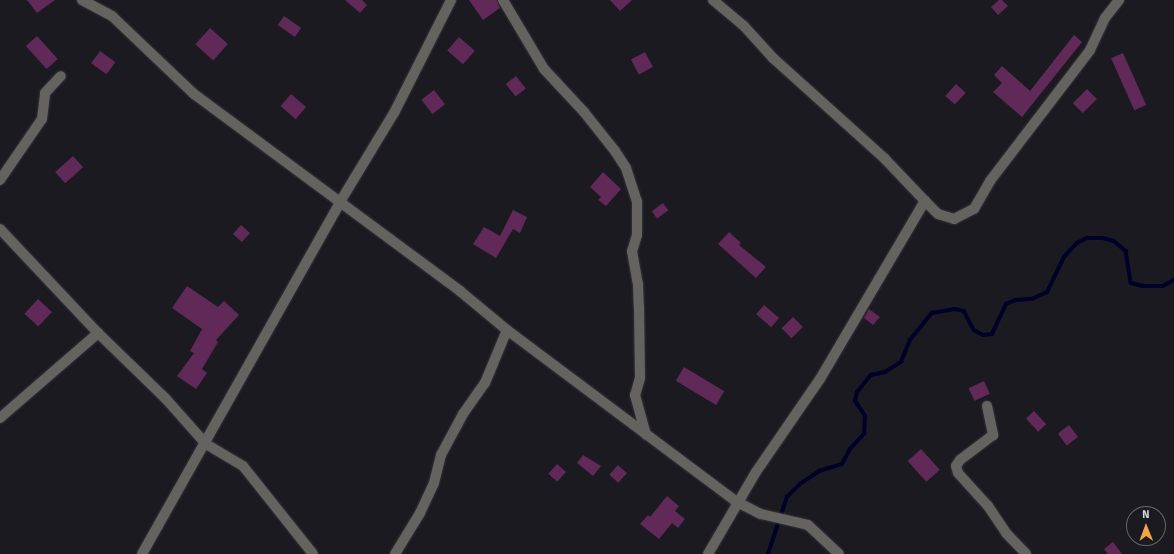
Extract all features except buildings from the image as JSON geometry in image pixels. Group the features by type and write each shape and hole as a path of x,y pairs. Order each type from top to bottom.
{"street":[{"path":"142,554 206,444 340,202 394,113 451,0"},
{"path":"503,0 544,69 584,112 616,151 626,168 637,201 637,235 632,251 638,284 640,378 635,395 646,435"},
{"path":"713,0 744,26 773,58 885,159 938,214 954,219 974,209 990,181 1090,50 1105,18 1119,0"},
{"path":"86,1 112,16 194,94 460,291 507,330 737,502 761,514 808,525 839,554"},
{"path":"0,180 42,119 45,93 61,76"},
{"path":"708,554 737,502 820,379 925,201"},
{"path":"0,229 98,333 166,399 206,444 243,466 313,554"},
{"path":"395,554 420,513 434,483 441,455 462,414 485,384 507,330"},
{"path":"0,418 98,333"},
{"path":"987,406 993,435 960,460 956,466 958,473 988,506 1006,533 1026,554"}],"waterway":[{"path":"768,554 787,497 800,484 819,471 842,464 850,449 864,434 865,416 855,401 857,392 871,375 885,372 901,362 910,340 932,313 955,309 964,311 974,330 983,335 992,334 1006,304 1016,300 1032,299 1047,292 1064,257 1077,243 1087,238 1103,238 1114,241 1126,251 1131,283 1143,286 1163,286 1174,280"}]}
